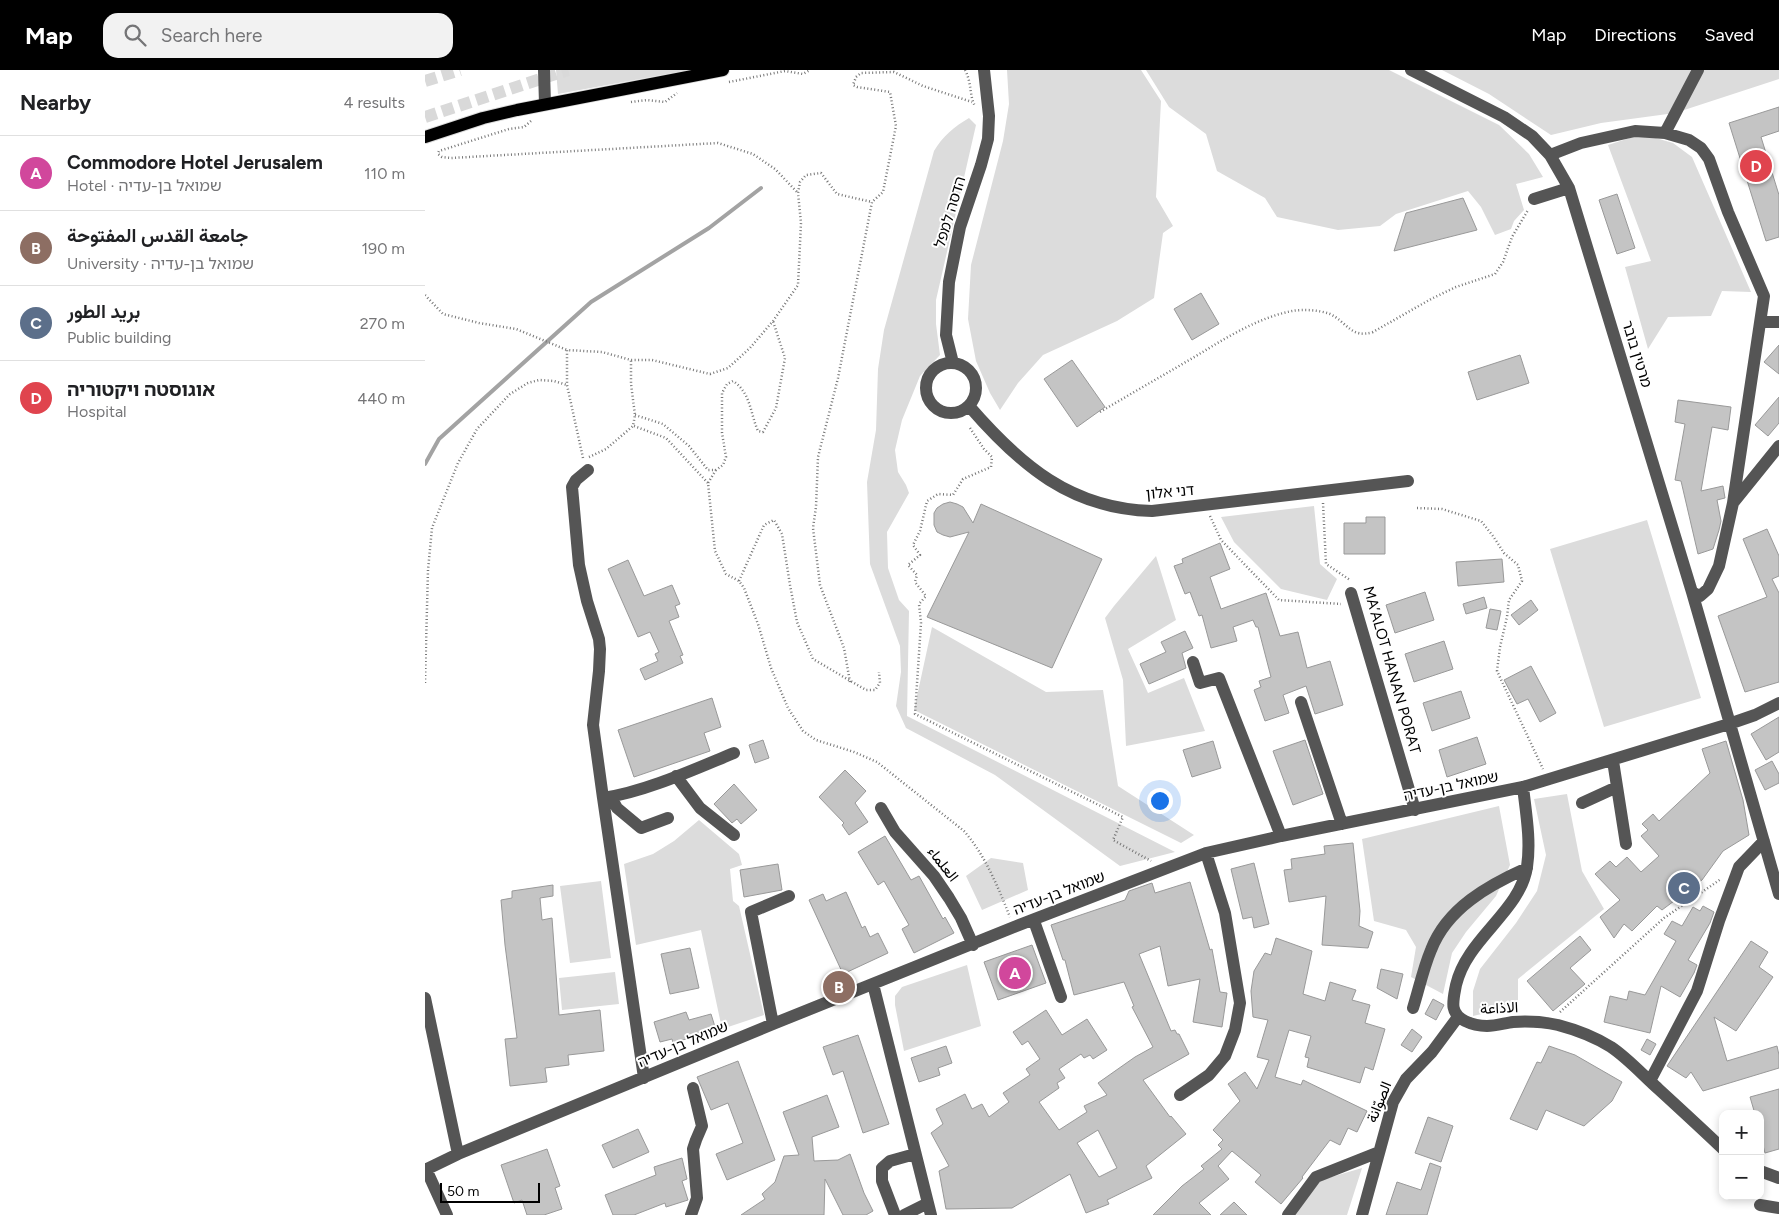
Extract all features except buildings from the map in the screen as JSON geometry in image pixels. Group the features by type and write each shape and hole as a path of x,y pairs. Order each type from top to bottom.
{"main road":[{"path":"425,137 483,118 545,104 725,76"}],"street":[{"path":"544,70 545,104"},
{"name":"הדסה למפל","path":"953,363 946,335 949,282 960,227 988,140 989,116 984,70"},
{"name":"מרטין בובר","path":"1411,70 1518,126 1532,136 1550,155 1569,188 1693,592 1729,724 1779,894"},
{"path":"1665,133 1698,70"},
{"path":"1550,155 1581,143 1635,131 1665,133 1689,140 1701,148 1709,159 1728,212 1764,296 1733,503 1719,566 1708,589 1700,596 1693,592"},
{"path":"1534,199 1569,188"},
{"path":"1760,322 1779,322"},
{"path":"953,363 965,367 974,378 977,386 976,395 969,406 960,412 951,414 934,408 928,400 925,391 929,376 935,369 942,364 953,363"},
{"name":"דני אלון","path":"969,406 999,440 1023,462 1063,488 1083,498 1122,510 1152,511 1409,481"},
{"path":"1733,503 1779,446"},
{"path":"588,470 576,480 572,487 579,565 600,649 593,726 607,797 644,1078"},
{"name":"MA’ALOT HANAN PORAT","path":"1353,599 1415,810"},
{"path":"1193,662 1200,683 1219,678 1281,836"},
{"path":"1301,702 1342,824"},
{"name":"שמואל בן-עדיה","path":"426,1170 458,1154 773,1024 1206,854 1281,836 1523,788 1729,724 1755,715 1779,703"},
{"path":"607,797 676,776 734,752"},
{"path":"1613,760 1626,844"},
{"path":"676,776 700,808 734,835"},
{"path":"1582,802 1617,787"},
{"path":"1458,1017 1453,1008 1453,1000 1464,961 1477,943 1504,913 1521,888 1527,868 1527,827 1523,788"},
{"path":"607,797 641,828 668,818"},
{"name":"العلماء","path":"881,808 895,832 934,876 961,918 973,945"},
{"path":"1650,1082 1697,991 1719,920 1739,867 1764,841"},
{"path":"1179,1095 1209,1075 1225,1056 1235,1030 1240,1003 1225,913 1206,854"},
{"path":"1413,1008 1431,948 1446,923 1463,905 1480,892 1527,868"},
{"path":"773,1024 751,912 789,896"},
{"path":"1034,921 1061,997"},
{"path":"873,984 929,1209 904,1215"},
{"path":"425,998 458,1154"},
{"name":"الاذاعة","path":"1458,1017 1473,1025 1489,1026 1515,1022 1539,1022 1557,1025 1579,1032 1612,1048 1719,1145"},
{"name":"الصوّانة","path":"1362,1215 1393,1102 1406,1079 1432,1052 1458,1017"},
{"path":"691,1215 697,1198 693,1150 695,1140 702,1126 693,1088"},
{"path":"1288,1215 1316,1177 1379,1152"},
{"path":"895,1215 882,1181 882,1168 890,1161 915,1154"},
{"path":"426,1170 447,1215"},
{"path":"1764,1172 1779,1178"},
{"path":"1759,1205 1779,1208"}],"path":[{"path":"725,76 785,72 803,74 810,70"},
{"path":"850,682 844,648 820,585 813,528 816,507 818,457 838,378 873,202 883,192 896,126 889,92 853,85 856,77 861,73 894,72 923,86 973,102 971,84 965,70"},
{"path":"628,103 647,100 665,102 679,91"},
{"path":"535,118 524,127 509,129 439,151 438,154 441,157 451,158 719,143 753,154 775,169 798,193"},
{"path":"425,295 443,314 479,324 516,329 567,350 603,352 631,360 651,360 710,374 728,368 750,348 773,321 798,285 801,223 798,193 800,182 806,175 821,172 837,194 873,202"},
{"path":"1100,412 1233,334 1258,322 1293,311 1317,311 1331,315 1355,333 1364,335 1373,332 1456,287 1495,274 1503,262 1512,237 1534,199"},
{"path":"708,483 716,470 723,465 726,457 722,433 722,393 727,384 733,381 740,386 750,401 757,431 763,432 776,408 785,358 773,321"},
{"path":"567,350 567,385 584,460 606,449 633,426 635,415 631,384 631,360"},
{"path":"425,683 428,570 432,528 458,463 477,429 510,394 528,383 539,380 554,380 567,385"},
{"path":"635,415 663,424 689,446 708,470 716,470"},
{"path":"633,426 666,438 708,483 715,551 726,574 739,581 744,588 759,624 771,668 788,708 803,731 816,740 855,752 877,762 964,831 975,844 1002,896 1014,928"},
{"path":"969,426 984,449 992,457 991,468 963,479 953,495 938,494 927,501 920,532 913,545 920,556 908,565 917,575 915,582 926,596 919,604 921,623 915,714 1123,817 1113,840 1166,869"},
{"name":"MA’ALOT HANAN PORAT","path":"1322,491 1326,564 1353,582 1349,587 1353,599"},
{"path":"1205,505 1221,540 1279,600 1353,599"},
{"path":"1417,508 1441,509 1481,522 1504,553 1518,565 1522,581 1509,600 1497,671 1548,780"},
{"path":"739,581 764,525 773,520 782,534 789,585 797,622 813,659 866,690 875,690 880,683 879,672"},
{"path":"1555,1015 1664,918 1739,867"}],"shaded area":[{"path":"556,70 689,70 558,94"},
{"path":"1007,70 1141,70 1161,101 1156,197 1173,226 1163,233 1154,298 1117,321 1043,355 1018,383 1000,410 990,393 976,361 968,319 971,265 1003,141 1009,104"},
{"path":"1146,70 1389,70 1499,125 1529,154 1543,177 1516,184 1524,210 1514,221 1511,229 1495,235 1481,207 1468,191 1396,214 1380,226 1338,230 1277,217 1265,198 1217,171 1206,134 1169,107"},
{"path":"1442,70 1779,70 1779,79 1675,113 1601,123 1551,135 1489,94"},
{"path":"969,118 976,125 936,300 936,324 940,355 920,376 902,420 895,450 898,472 909,493 887,532 888,568 899,600 909,611 907,716 1175,852 1120,866 995,775 906,728 896,706 901,672 900,646 870,564 867,482 876,430 878,369 884,330 934,151 949,132"},
{"path":"1642,134 1673,143 1692,157 1751,292 1722,291 1711,316 1668,317 1648,349 1625,267 1651,261 1608,145"},
{"path":"1314,506 1320,564 1337,579 1327,600 1281,589 1234,542 1221,517"},
{"path":"1647,520 1701,698 1604,727 1550,549"},
{"path":"1156,556 1176,620 1128,649 1148,693 1184,678 1205,731 1126,746 1123,680 1105,618"},
{"path":"932,627 1046,692 1103,690 1118,786 1194,835 1181,843 914,710"},
{"path":"1567,794 1582,871 1604,909 1518,979 1518,1008 1503,1009 1473,1016 1473,991 1480,969 1516,923 1537,891 1546,855 1534,799"},
{"path":"1499,806 1510,865 1496,896 1466,932 1452,953 1443,994 1411,977 1416,947 1406,930 1374,921 1362,839"},
{"path":"699,820 739,854 742,865 730,869 733,901 739,906 764,1015 722,1029 701,930 636,945 624,864 653,854 674,841"},
{"path":"991,858 1023,863 1028,890 982,910 966,876"},
{"path":"601,881 611,958 570,963 560,886"},
{"path":"967,965 981,1026 904,1051 895,996 902,987"},
{"path":"615,972 619,1004 562,1010 559,978"},
{"path":"1362,1168 1347,1215 1293,1215 1321,1180"}],"waterway":[{"path":"425,464 439,439 591,302 709,228 761,188"}],"tunnel":[{"path":"425,81 460,70"},
{"path":"425,117 568,70"}],"place":[{"name":"אוגוסטה ויקטוריה","path":"1756,166"},
{"name":"بريد الطور","path":"1684,888"},
{"name":"Commodore Hotel Jerusalem","path":"1015,973"},
{"name":"جامعة القدس المفتوحة","path":"839,987"}]}
